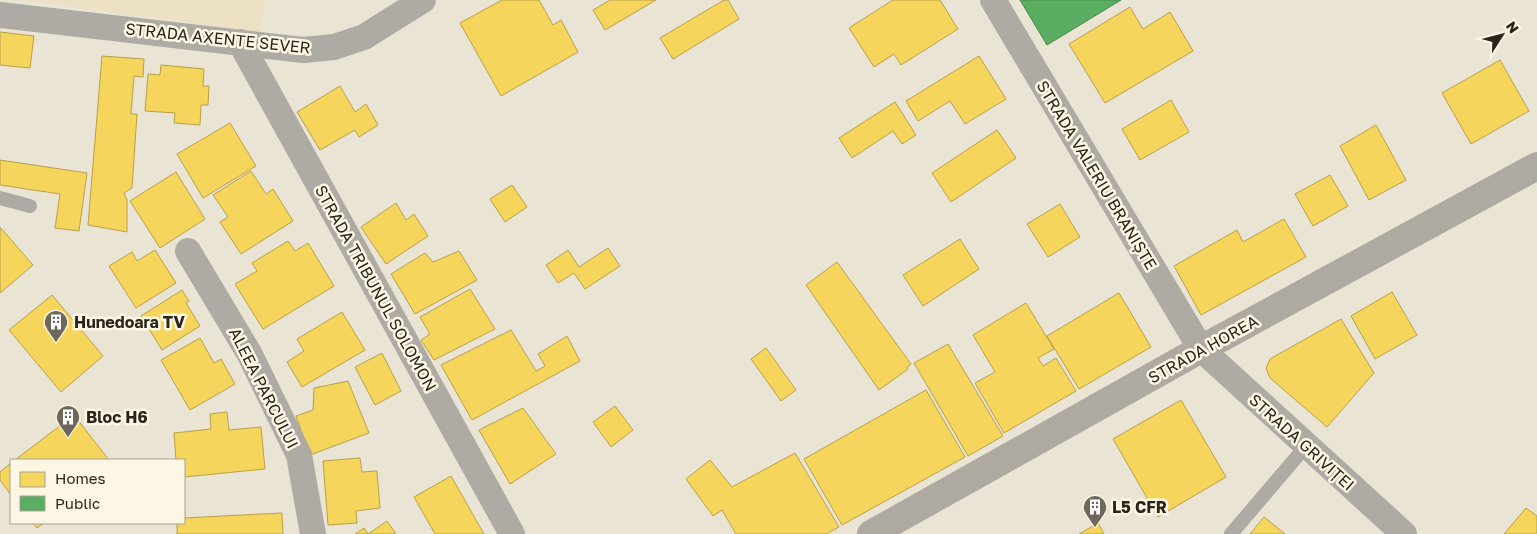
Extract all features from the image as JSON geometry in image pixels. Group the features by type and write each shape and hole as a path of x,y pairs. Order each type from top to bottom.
{"main road":[{"name":"STRADA HOREA","path":"871,534 1201,349 1537,166"}],"street":[{"name":"STRADA AXENTE SEVER","path":"0,15 303,50 334,48 364,38 423,0"},
{"name":"STRADA VALERIU BRANIȘTE","path":"993,0 1201,349"},
{"name":"STRADA TRIBUNUL SOLOMON","path":"240,42 512,534"},
{"name":"ALEEA PARCULUI","path":"188,252 249,353 299,455 313,534"},
{"name":"STRADA GRIVIȚEI","path":"1201,349 1395,531"}],"lane":[{"path":"0,198 30,206"},
{"path":"1231,534 1306,446"}],"shaded area":[{"path":"25,0 265,0 259,33"}],"building: Homes":[{"path":"502,0 539,0 553,25 561,20 578,52 501,96 460,23"},
{"path":"610,0 656,0 605,30 593,10"},
{"path":"724,0 728,0 739,19 673,59 660,38"},
{"path":"893,0 940,0 958,29 901,65 894,54 874,67 849,28"},
{"path":"1130,7 1143,29 1170,12 1193,51 1105,103 1069,44"},
{"path":"0,32 34,36 30,68 0,65"},
{"path":"102,56 144,59 143,77 134,76 131,114 137,114 132,188 124,193 127,200 127,232 88,225"},
{"path":"979,56 1006,99 965,124 950,101 918,121 906,101"},
{"path":"1500,60 1529,111 1471,144 1442,93"},
{"path":"161,65 204,69 203,86 209,86 208,105 201,105 200,125 174,123 175,113 145,111 148,74 160,75"},
{"path":"340,86 355,112 366,104 378,125 359,137 355,130 320,150 297,112"},
{"path":"1171,100 1189,132 1140,160 1122,129"},
{"path":"895,102 916,135 902,144 893,131 852,158 839,138"},
{"path":"230,123 256,166 203,198 177,154"},
{"path":"1376,125 1406,180 1369,200 1340,146"},
{"path":"997,130 1016,158 951,202 932,173"},
{"path":"0,160 87,173 79,231 55,228 60,194 0,185"},
{"path":"251,171 266,194 273,189 293,221 241,254 220,222 228,217 213,195"},
{"path":"176,172 205,219 160,248 130,201"},
{"path":"1330,175 1348,206 1313,226 1295,194"},
{"path":"512,185 527,207 505,222 490,199"},
{"path":"396,203 406,220 414,214 428,236 386,264 361,227"},
{"path":"1060,204 1080,237 1048,257 1027,224"},
{"path":"1284,219 1306,257 1201,315 1174,266 1237,230 1243,242"},
{"path":"0,227 33,265 0,293"},
{"path":"960,239 979,269 923,306 903,275"},
{"path":"288,241 295,251 308,243 334,286 263,329 235,284 257,271 252,263"},
{"path":"608,248 620,266 585,289 574,273 558,283 546,265 568,250 579,267"},
{"path":"155,250 176,283 136,308 109,266 132,252 137,261"},
{"path":"459,251 477,280 415,314 391,274 425,253 433,262"},
{"path":"837,262 911,364 907,367 908,369 879,390 806,285"},
{"path":"470,289 495,329 434,360 421,340 430,334 420,317"},
{"path":"182,290 189,301 186,303 200,326 162,350 141,316"},
{"path":"1392,292 1417,335 1375,359 1351,316"},
{"path":"1119,293 1151,347 1079,389 1047,336"},
{"name":"Hunedoara TV","path":"52,295 103,356 61,392 9,330"},
{"path":"1026,303 1054,349 1038,358 1043,366 1056,358 1076,391 1004,433 975,383 995,372 973,335"},
{"path":"342,312 365,350 302,387 287,362 304,351 297,339"},
{"path":"1341,319 1374,373 1327,427 1270,378 1266,368 1270,359"},
{"path":"511,330 536,371 545,366 538,354 567,336 580,361 472,420 441,365"},
{"path":"200,338 214,363 221,359 235,384 190,410 161,360"},
{"path":"948,344 1003,436 968,456 914,363"},
{"path":"766,348 796,390 781,401 751,359"},
{"path":"382,353 401,391 375,405 355,367"},
{"path":"348,381 369,433 310,455 296,416 313,410 314,388"},
{"path":"926,390 965,457 842,525 804,459"},
{"path":"1181,400 1226,477 1158,517 1113,439"},
{"path":"615,406 633,430 611,447 593,422"},
{"path":"523,408 556,454 510,484 479,430"},
{"path":"227,412 229,430 261,427 265,469 185,477 185,459 176,459 174,433 211,429 210,414"},
{"name":"Bloc H6","path":"74,415 108,459 16,459"},
{"path":"795,453 839,527 826,534 736,534 722,510 713,516 686,479 710,460 732,487"},
{"path":"360,458 362,472 377,471 380,508 356,511 357,523 328,525 323,461"},
{"path":"10,464 10,494 0,480 0,472"},
{"path":"451,476 484,534 435,534 414,497"},
{"path":"1526,508 1537,516 1537,534 1504,534"},
{"path":"282,513 283,534 177,534 177,524 185,524 185,518"},
{"path":"1264,517 1285,534 1250,534"},
{"path":"387,521 396,534 368,534"},
{"name":"L5 CFR","path":"1098,523 1104,534 1079,534"},
{"path":"34,524 43,524 37,528"},
{"path":"364,528 368,534 355,534"}],"building: Public":[{"path":"1020,0 1121,0 1047,45"}],"place":[{"name":"Hunedoara TV","path":"56,343"},
{"name":"Bloc H6","path":"68,438"},
{"name":"L5 CFR","path":"1095,528"}]}
